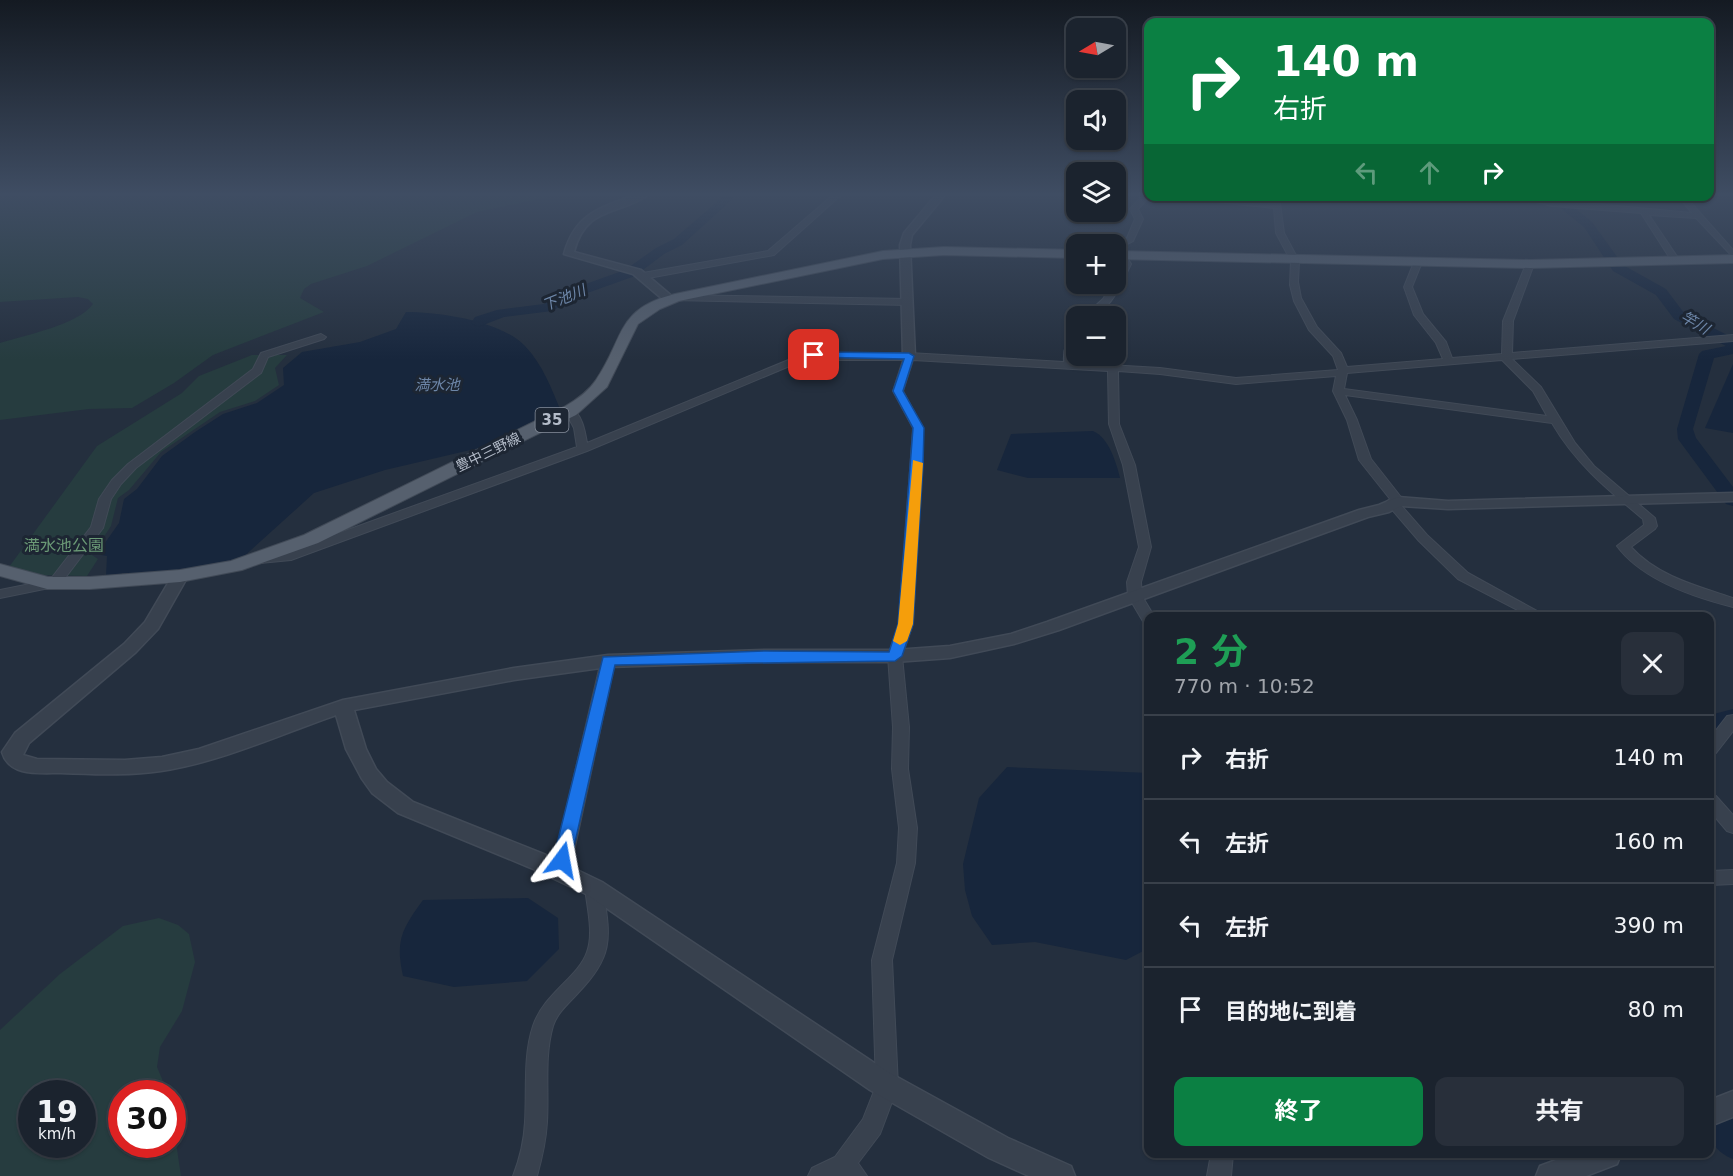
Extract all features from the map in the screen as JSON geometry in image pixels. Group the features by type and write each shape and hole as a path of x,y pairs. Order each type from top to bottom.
{"main road":[{"name":"豊中三野線","path":"0,570 50,583 180,576 258,560 311,539 570,411 592,394 605,379 626,330 633,320 648,309 673,299 850,260 905,252 1066,254"},
{"path":"1126,255 1530,264 1676,261 1733,257"}],"street":[{"path":"570,250 569,255 616,265 644,276 673,299 908,302"},
{"path":"644,276 773,250"},
{"path":"1291,250 1295,266 1292,273 1298,300 1309,314 1309,321 1316,332 1334,349 1341,372 1338,392 1352,420 1365,460 1423,538 1463,576 1531,612"},
{"path":"1669,250 1676,261"},
{"path":"820,1176 849,1171 872,1126 887,1086 882,960 906,863 908,828 900,769 901,727 895,656 906,624 918,428 898,391 909,356 905,252"},
{"path":"1418,262 1408,287 1419,315 1441,342 1449,362"},
{"path":"1530,264 1508,321 1506,358 1537,389 1554,420 1590,468 1648,518 1651,526 1623,546 1627,552 1649,568 1733,603"},
{"path":"1101,306 1111,294"},
{"path":"0,594 29,590 50,583 97,528 105,499 116,482 132,466 257,371 264,355 321,337"},
{"path":"1084,366 1236,381 1733,338"},
{"path":"258,560 286,557 583,449 651,422 794,358 814,355 909,356 1066,365"},
{"path":"1113,368 1114,424 1129,465 1145,547 1134,582 1135,596 1144,612"},
{"path":"1338,392 1554,420"},
{"path":"570,411 579,428 583,449"},
{"path":"180,576 152,625 130,648 36,725 6,756 21,764 37,766 124,767 162,764 202,755 343,706 514,674 608,661 765,656 895,656 950,652 1014,639 1364,513 1384,509 1395,501 1448,505 1733,497"},
{"path":"561,870 608,661"},
{"path":"343,706 352,737 368,774 389,797 420,816 561,870 594,888 887,1086 1006,1154 1061,1176"},
{"path":"1714,744 1733,720"},
{"path":"1714,805 1733,826"},
{"path":"1714,878 1733,877"},
{"path":"525,1176 532,1160 538,1122 538,1061 543,1025 552,1007 590,966 598,950 594,888"},
{"path":"1219,1176 1221,1158"},
{"path":"1550,1176 1597,1158"}],"green space":[{"path":"0,250 400,250 367,266 311,284 304,289 300,298 324,312 213,355 174,383 132,408 89,409 0,420 0,343 76,318 93,304 88,299 78,297 0,302"},
{"name":"満水池公園","path":"252,355 287,355 275,368 279,385 255,401 220,412 161,452 129,490 118,498 111,526 92,555 98,559 87,576 33,575 9,567 97,446 182,393 199,376"},
{"path":"159,918 178,925 189,934 195,962 182,1011 160,1047 157,1067 162,1080 108,1080 108,1158 178,1158 181,1176 0,1176 0,1030 60,974 123,926"}],"water":[{"name":"満水池","path":"406,312 452,316 486,324 514,337 537,361 561,411 496,444 385,470 314,493 240,560 201,568 144,574 122,573 119,577 106,576 107,556 101,555 100,550 119,523 124,499 137,489 162,456 223,414 257,403 284,385 283,368 302,352 360,342 396,329"},
{"path":"1733,364 1733,433 1705,428"},
{"path":"1093,431 1099,434 1108,445 1120,478 1028,478 997,470 1011,434"},
{"path":"1007,767 1144,773 1144,951 1126,960 1035,942 992,945 972,916 965,890 963,864 979,798"},
{"path":"528,898 558,918 559,949 527,981 454,987 403,976 400,953 402,935 423,900"}],"waterway":[{"name":"下池川","path":"478,323 480,320 502,313 547,308 571,294 630,273 662,250"},
{"name":"竿川","path":"1605,250 1618,268 1661,292 1679,316 1733,344"},
{"name":"竿川","path":"1733,350 1707,354 1685,429 1687,439 1733,500"},
{"name":"竿川","path":"1714,727 1719,720 1733,717"},
{"name":"竿川","path":"1714,1120 1733,1142"}],"slow traffic":[{"path":"900,641 906,624 917,463"}],"route":[{"path":"562,860 608,661 765,656 895,656 906,624 917,466 918,428 912,413 906,407 898,391 904,380 909,356 814,355"}]}
